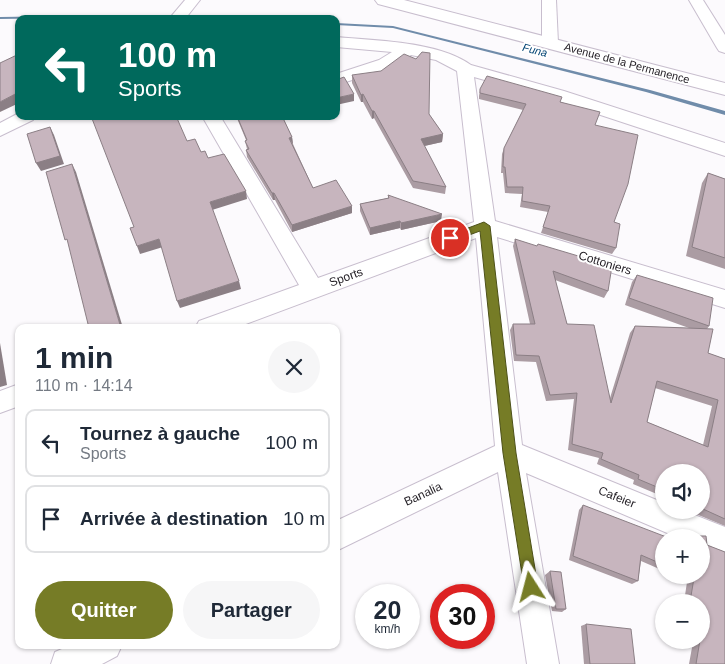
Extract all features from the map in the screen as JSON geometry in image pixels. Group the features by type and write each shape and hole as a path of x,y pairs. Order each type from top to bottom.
{"street":[{"name":"Avenue de la Permanence","path":"384,0 725,89"},
{"path":"549,0 550,43"},
{"path":"696,0 725,48"},
{"path":"181,15 193,1"},
{"path":"340,42 408,50 456,62 465,69 558,95 725,150"},
{"path":"340,79 384,64 408,50"},
{"path":"465,69 509,453 543,664"},
{"path":"0,130 19,120"},
{"path":"213,120 313,289"},
{"name":"Sports","path":"217,324 484,226"},
{"name":"Cottoniers","path":"484,226 725,299"},
{"path":"0,402 15,396"},
{"name":"Banalia","path":"340,534 509,453"},
{"name":"Cafeier","path":"509,453 725,542"},
{"path":"66,664 98,649"}],"building":[{"path":"422,52 430,53 429,114 443,134 421,139 446,187 413,181 374,111 372,111 363,94 361,95 352,75 381,71 404,54 416,59"},
{"path":"15,56 15,94 0,102 0,63"},
{"path":"487,76 562,97 560,102 600,112 595,125 638,135 628,184 614,222 620,224 616,248 543,227 550,206 522,201 523,187 507,187 505,167 503,167 504,148 526,104 480,93 480,89"},
{"path":"344,77 354,94 340,97 340,78"},
{"path":"93,120 178,120 187,141 195,139 201,152 205,151 208,158 224,154 246,191 210,202 239,281 177,301 159,239 137,246 130,228 134,227"},
{"path":"239,120 284,120 292,137 289,138 313,188 336,180 352,206 292,225 246,150 249,149 245,141 247,140"},
{"path":"50,127 60,156 36,163 27,134"},
{"path":"72,164 120,324 88,324 67,239 65,240 46,172"},
{"path":"708,173 725,179 725,258 692,247"},
{"path":"388,195 442,214 370,228 360,204 389,198"},
{"path":"515,239 612,266 608,291 553,271 567,324 594,325 611,403 635,326 713,329 708,353 725,359 725,519 710,512 710,464 655,464 655,486 638,479 639,475 601,459 603,453 572,444 577,393 550,395 539,356 516,355 513,324 535,324","holes":["657,381 718,400 708,447 647,422"]},
{"path":"637,275 713,298 709,326 629,298"},
{"path":"583,505 655,533 655,561 641,555 638,581 573,556"},
{"path":"710,546 725,552 725,664 696,664 698,649 710,649 710,594 691,594 693,584 710,584"},
{"path":"550,571 561,572 566,609 556,609"},
{"path":"586,624 631,629 635,664 590,664"}],"waterway":[{"name":"Funa","path":"0,18 15,18"},
{"name":"Funa","path":"340,24 393,27 648,91 725,113"}],"route":[{"path":"450,238 484,226 509,453 531,587"}]}
